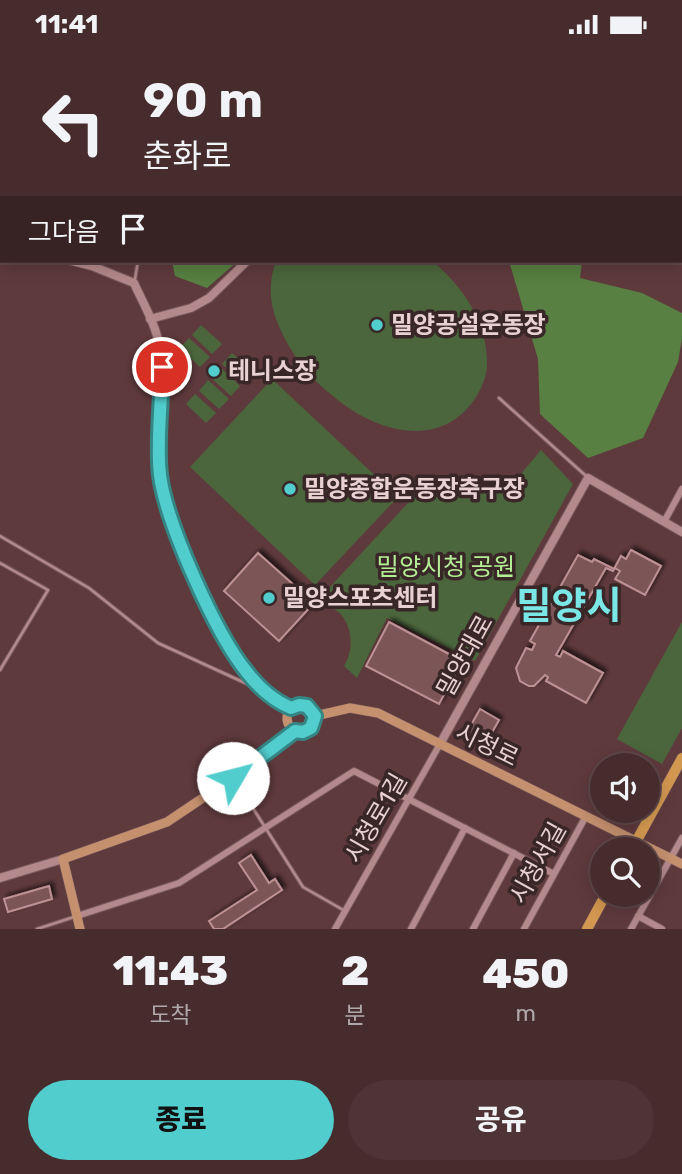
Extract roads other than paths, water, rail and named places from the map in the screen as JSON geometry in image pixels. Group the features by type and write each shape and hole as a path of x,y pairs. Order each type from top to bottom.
{"main road":[{"path":"80,929 63,859 167,823 295,731 307,731 313,725 315,716 311,708 303,705 291,708 287,721 295,731"},
{"name":"시청로","path":"315,716 350,708 378,713 586,816 621,837"},
{"path":"638,837 682,758"},
{"name":"시청로","path":"660,854 682,864"},
{"path":"587,929 599,907"}],"street":[{"path":"82,263 134,283 160,348 162,367 159,456 164,496 190,565 220,631 244,669 263,691 276,702 291,708"},
{"path":"150,319 191,308 209,298 245,263"},
{"path":"588,478 682,532"},
{"name":"밀양대로","path":"440,744 588,478"},
{"path":"664,521 682,489"},
{"name":"시청로1길","path":"335,929 440,744"},
{"path":"77,916 179,883 354,771 554,874"},
{"name":"시청서길","path":"524,929 586,816"},
{"path":"411,929 465,828"},
{"path":"631,929 682,838"},
{"path":"473,929 514,853"},
{"path":"0,878 63,859"},
{"path":"638,916 662,929"}],"lane":[{"path":"134,283 138,263"},
{"path":"499,398 588,478"},
{"path":"0,536 89,588 158,643 263,691"},
{"path":"0,563 48,590 0,670"},
{"path":"233,778 303,887 345,911"},
{"path":"37,929 77,916"}],"place":[{"name":"밀양공설운동장","path":"377,325"},
{"name":"테니스장","path":"214,371"},
{"name":"밀양종합운동장축구장","path":"290,489"},
{"name":"밀양스포츠센터","path":"269,598"}],"district":[{"name":"밀양시","path":"569,606"}],"park label":[{"name":"밀양시청 공원","path":"446,567"}]}
